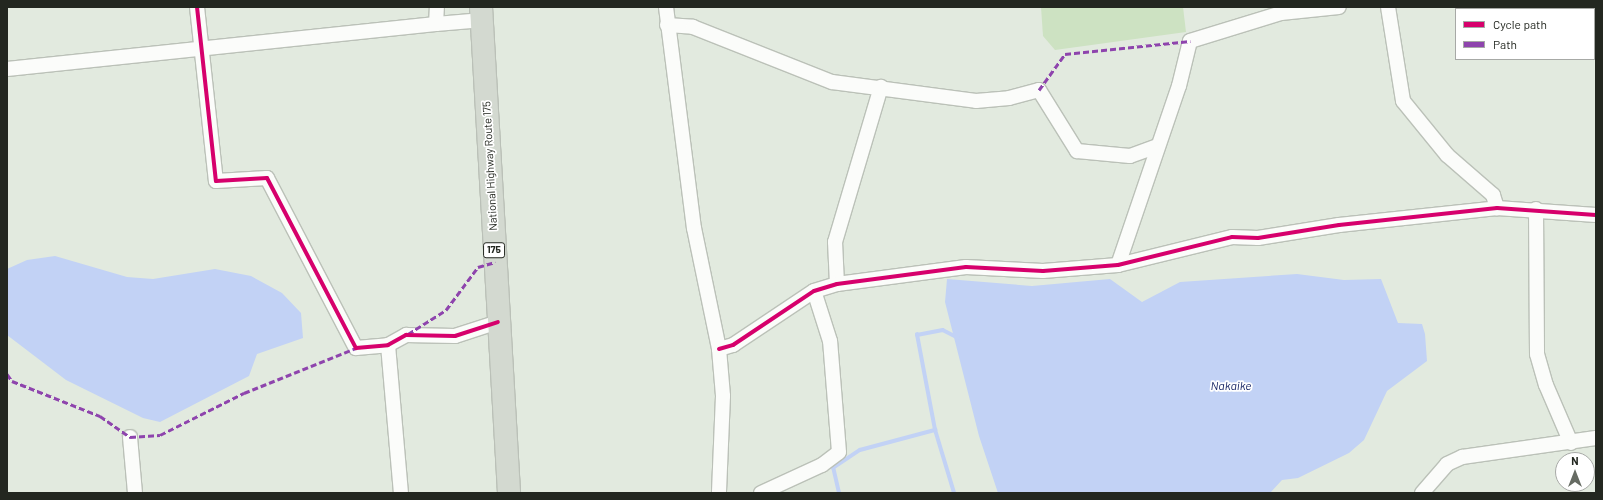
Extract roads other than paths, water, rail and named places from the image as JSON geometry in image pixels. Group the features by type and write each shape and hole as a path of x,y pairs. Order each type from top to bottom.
{"highway":[{"name":"National Highway Route 175","path":"482,13 498,322 509,493"}],"street":[{"path":"197,7 216,181 267,178 356,348 388,345 406,335 455,336 498,322"},
{"path":"436,24 437,7"},
{"path":"666,7 667,25 694,228 719,349 723,396 719,493"},
{"path":"1118,265 1157,146 1179,86 1190,41 1281,13 1339,7"},
{"path":"1388,7 1403,101 1447,154 1493,195 1497,208"},
{"path":"7,69 436,24 482,13"},
{"path":"667,25 693,27 832,82 881,87 976,101 1009,98 1039,90 1077,151 1130,156 1157,146"},
{"path":"837,284 835,242 881,87"},
{"path":"719,349 733,345 814,291 837,284 966,267 1043,271 1118,265 1232,237 1258,238 1339,225 1497,208 1536,208 1596,215"},
{"path":"1536,208 1537,354 1546,385 1570,443"},
{"path":"761,493 822,465 839,452 830,341 814,291"},
{"path":"388,345 401,493"},
{"path":"130,437 134,493"},
{"path":"1422,493 1447,464 1462,457 1570,443 1596,438"}],"water":[{"path":"55,256 127,277 153,279 215,269 251,276 282,293 301,313 303,338 257,354 249,376 160,422 143,418 66,380 7,335 7,269 27,260"},
{"name":"Nakaike","path":"1297,274 1344,280 1381,279 1398,323 1422,324 1425,334 1427,361 1387,391 1364,440 1349,453 1298,478 1282,480 1270,493 998,493 979,436 945,302 947,279 1032,286 1110,279 1142,302 1180,282"}],"waterway":[{"path":"954,493 935,430 917,335 943,330 957,337"},
{"path":"839,493 833,468 860,450 935,430"}]}
